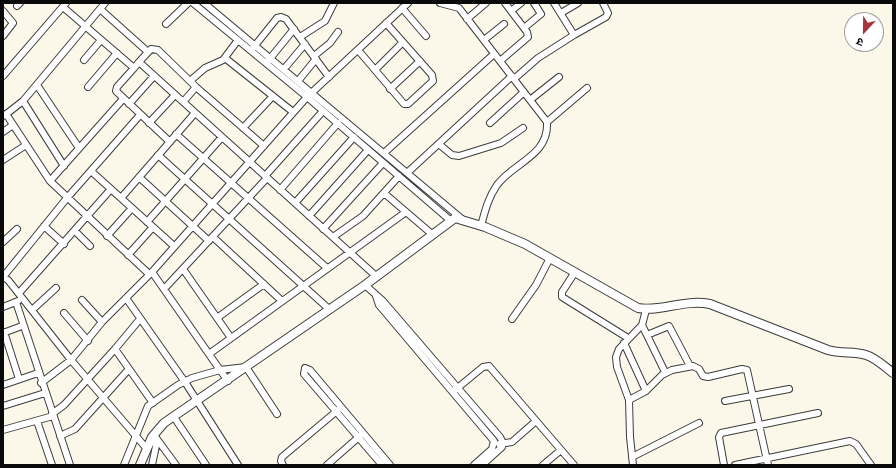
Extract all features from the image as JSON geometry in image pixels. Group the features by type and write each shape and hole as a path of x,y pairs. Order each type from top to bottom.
{"street":[{"path":"105,3 23,102 4,114 50,181 128,255 151,273 164,289 228,381"},
{"path":"166,24 188,3"},
{"path":"192,3 307,97 451,221"},
{"path":"204,3 211,5 255,46 312,92 462,219"},
{"path":"300,37 325,21 334,3"},
{"path":"41,383 71,360 102,322 151,273 230,182 307,97 408,3"},
{"path":"467,19 486,3"},
{"path":"500,61 527,39 528,35 505,3"},
{"path":"511,11 521,3"},
{"path":"524,28 541,14 534,3"},
{"path":"554,3 574,35"},
{"path":"561,13 578,3"},
{"path":"408,173 513,78 538,58 574,35 606,18 608,13 603,3"},
{"path":"445,4 457,6 547,122 546,136 537,151 497,185 489,198 481,226"},
{"path":"3,76 64,5 85,26 134,68"},
{"path":"205,13 211,5"},
{"path":"402,8 426,36"},
{"path":"100,9 148,52"},
{"path":"3,11 13,23 3,36"},
{"path":"251,51 279,17 286,19 329,77"},
{"path":"358,50 390,89 405,104 433,81 434,78 386,23"},
{"path":"484,40 504,24"},
{"path":"266,64 294,29"},
{"path":"298,81 315,58 330,43 338,32"},
{"path":"84,60 101,40"},
{"path":"190,81 205,68 225,58 238,40"},
{"path":"375,70 403,42"},
{"path":"284,69 305,44"},
{"path":"170,142 123,99 115,89 152,48 158,50 196,87 264,146"},
{"path":"88,88 117,53"},
{"path":"384,153 494,54"},
{"path":"225,58 293,112"},
{"path":"390,89 420,61"},
{"path":"138,62 377,277"},
{"path":"129,104 154,76"},
{"path":"530,100 559,76"},
{"path":"37,85 79,148"},
{"path":"183,102 196,87"},
{"path":"547,122 587,88"},
{"path":"490,123 524,92"},
{"path":"149,123 175,95"},
{"path":"243,128 273,96"},
{"path":"50,181 123,99"},
{"path":"23,102 64,166"},
{"path":"164,289 248,198 323,111"},
{"path":"121,198 195,113"},
{"path":"140,115 67,198 3,277 8,280 71,360 88,378 147,449"},
{"path":"280,190 338,124"},
{"path":"3,132 13,125"},
{"path":"440,145 452,155 459,156 501,143 523,128"},
{"path":"176,134 327,268"},
{"path":"147,222 222,137"},
{"path":"295,203 354,137"},
{"path":"3,160 26,145"},
{"path":"310,216 368,150"},
{"path":"158,156 329,310"},
{"path":"323,229 384,163"},
{"path":"91,171 174,246"},
{"path":"333,237 363,216 399,176"},
{"path":"138,177 193,226 211,239 282,300"},
{"path":"19,294 111,189"},
{"path":"384,193 433,235"},
{"path":"108,236 132,208"},
{"path":"209,354 406,212"},
{"path":"140,465 154,435 164,423 228,381 246,367 366,285 455,218 481,226 525,244 631,305 646,310 691,302 710,304 836,353 866,354 893,373"},
{"path":"44,226 64,244"},
{"path":"128,255 153,227"},
{"path":"3,242 17,229"},
{"path":"75,231 90,246"},
{"path":"512,319 536,285 550,258"},
{"path":"183,269 232,338"},
{"path":"575,272 562,292 562,297 626,341 646,392"},
{"path":"217,318 264,284"},
{"path":"366,285 383,301 492,437 494,443 485,462"},
{"path":"32,310 56,288"},
{"path":"126,298 185,382 238,465"},
{"path":"3,307 23,299"},
{"path":"82,300 102,322"},
{"path":"16,302 22,326 70,465"},
{"path":"634,465 632,457 629,400 616,362 617,353 626,341 642,325 646,310"},
{"path":"64,312 88,341"},
{"path":"3,430 37,421 52,415 64,405 115,349 140,318"},
{"path":"642,325 665,372"},
{"path":"19,379 4,333 22,326"},
{"path":"647,335 669,326 690,366"},
{"path":"115,349 153,403"},
{"path":"3,353 10,351"},
{"path":"455,389 483,367 489,366 574,465"},
{"path":"629,400 646,392 665,372 690,366 697,368 705,377 742,369 747,370 768,465"},
{"path":"124,465 144,413 153,403 185,382 220,370 246,367"},
{"path":"246,367 277,414"},
{"path":"338,409 310,370 305,368 304,374 338,409 361,436 382,465"},
{"path":"60,436 75,429 129,369"},
{"path":"3,385 38,373"},
{"path":"455,389 500,437 503,444 500,450 485,462 474,465"},
{"path":"725,401 789,390"},
{"path":"3,406 45,393"},
{"path":"283,465 281,461 282,457 338,409"},
{"path":"724,465 719,437 720,433 818,413"},
{"path":"174,417 206,465"},
{"path":"37,421 52,465"},
{"path":"494,443 503,444 512,442 536,421"},
{"path":"632,457 699,423"},
{"path":"152,465 156,446 154,435"},
{"path":"154,435 176,465"},
{"path":"330,464 361,436"},
{"path":"361,436 390,465"},
{"path":"736,465 850,441 856,444 871,465"},
{"path":"543,465 561,450"}]}
